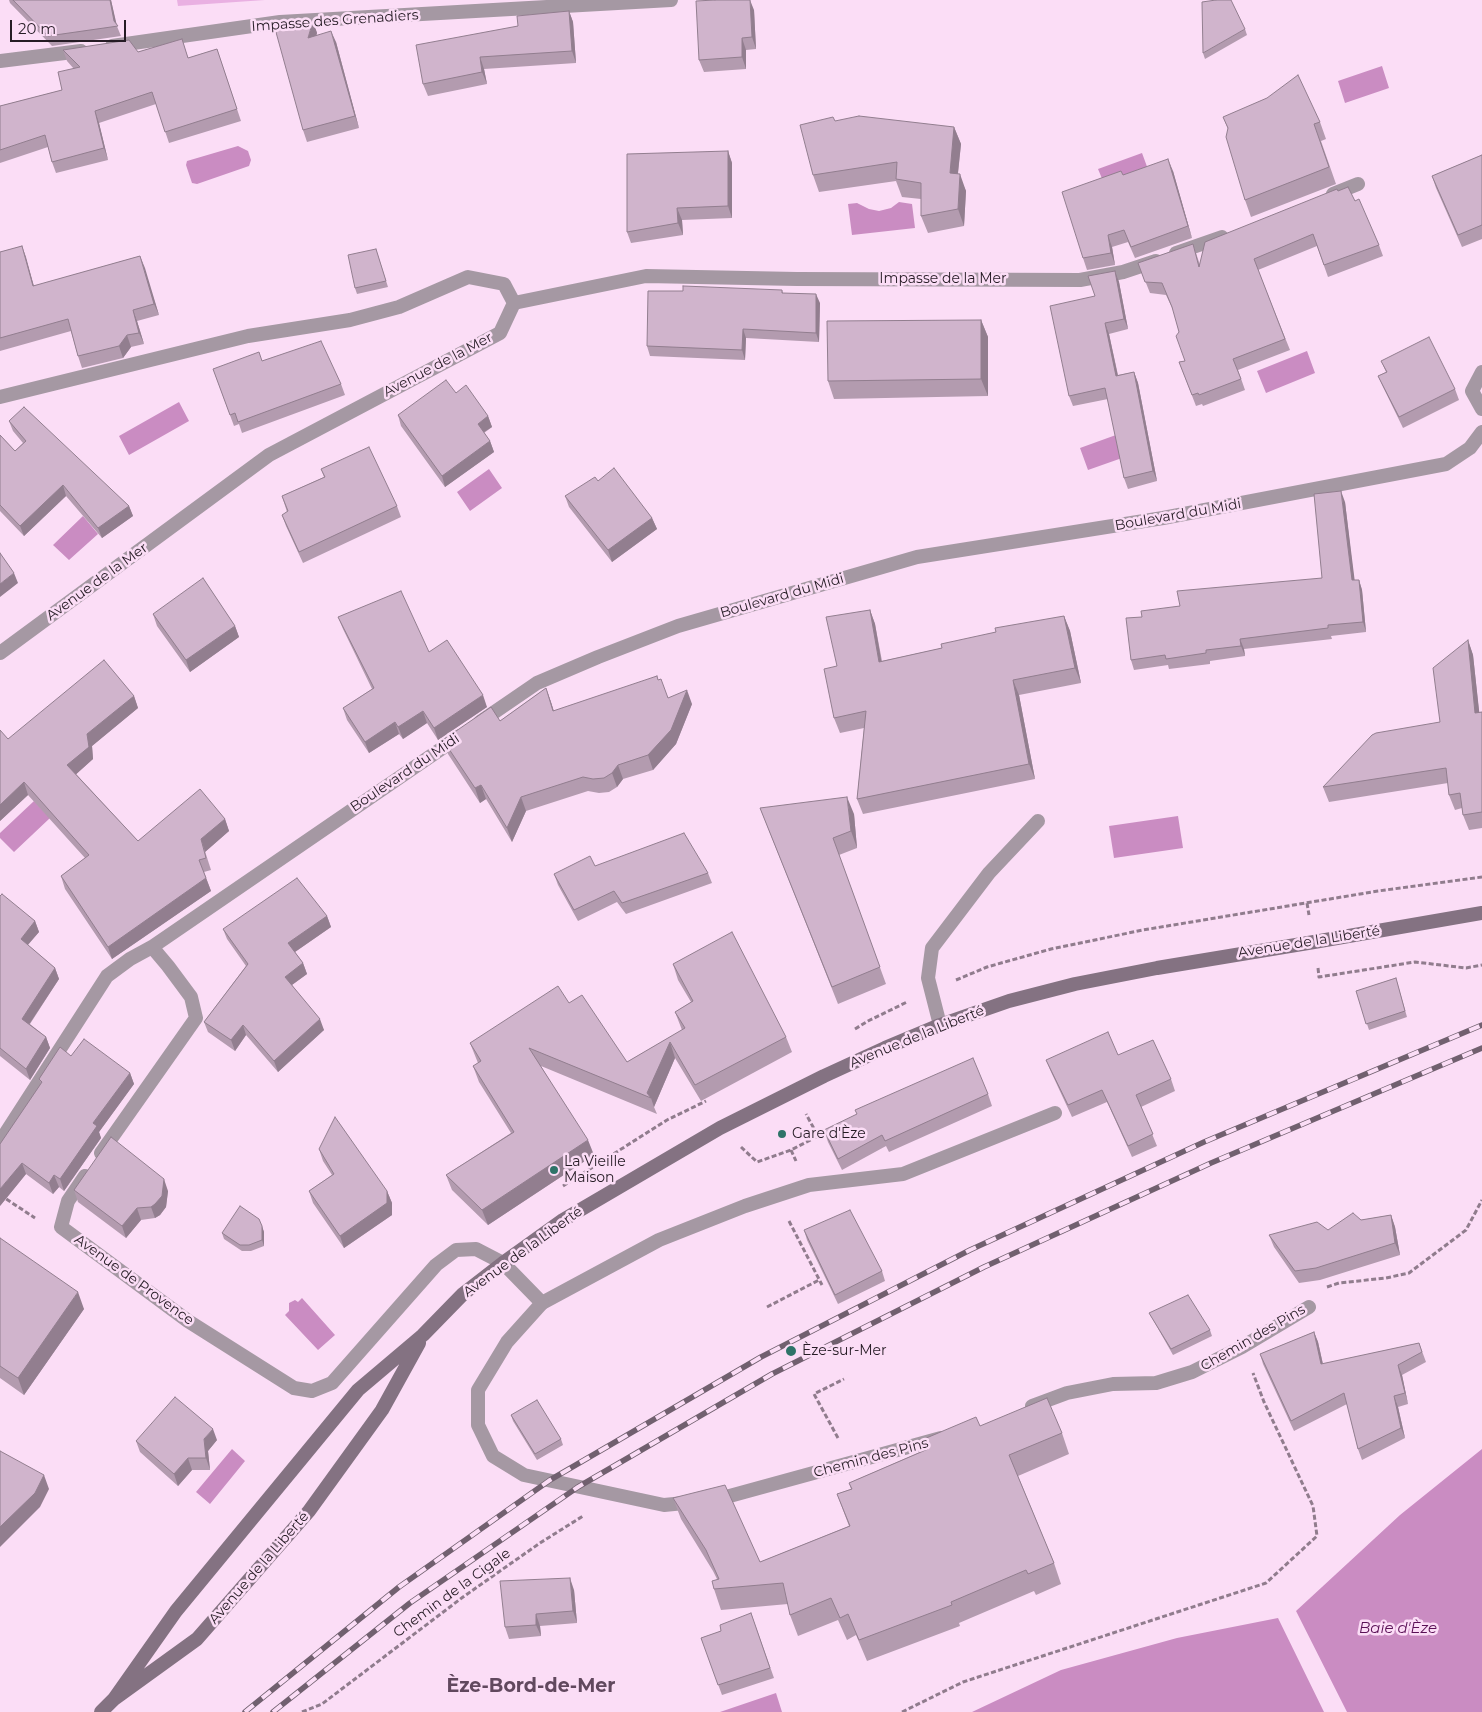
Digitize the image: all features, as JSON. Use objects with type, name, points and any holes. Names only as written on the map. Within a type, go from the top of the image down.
[{"type":"main road","name":"Avenue de la Liberté","points":[[114,1699],[176,1611],[358,1390],[423,1335],[463,1294],[563,1220],[720,1128],[824,1076],[940,1025],[1009,1001],[1075,984],[1166,966],[1482,913]]},
{"type":"main road","name":"Avenue de la Liberté","points":[[101,1712],[114,1699],[197,1639],[309,1511],[382,1410],[423,1335]]},
{"type":"street","name":"Impasse des Grenadiers","points":[[0,61],[280,22],[671,0]]},
{"type":"street","points":[[1321,199],[1358,184]]},
{"type":"street","name":"Impasse de la Mer","points":[[514,303],[646,276],[1080,280],[1123,272],[1230,234]]},
{"type":"street","points":[[0,397],[248,336],[350,320],[398,307],[468,277],[504,284],[514,303]]},
{"type":"street","name":"Avenue de la Mer","points":[[0,653],[269,455],[500,332],[514,303]]},
{"type":"street","points":[[1482,372],[1472,391],[1482,409]]},
{"type":"street","name":"Boulevard du Midi","points":[[152,947],[538,683],[678,626],[917,557],[1163,518],[1446,464],[1470,448],[1482,432]]},
{"type":"street","points":[[940,1025],[928,978],[932,948],[989,873],[1038,821]]},
{"type":"street","points":[[0,1142],[107,976],[130,958],[152,947]]},
{"type":"street","name":"Avenue de Provence","points":[[152,947],[191,997],[196,1018],[68,1201],[61,1227],[188,1321],[294,1388],[312,1391],[332,1383],[436,1265],[456,1250],[476,1249],[503,1264],[542,1303]]},
{"type":"street","name":"Chemin des Pins","points":[[956,1434],[715,1500],[664,1505],[524,1475],[493,1456],[478,1425],[478,1390],[506,1342],[542,1303],[659,1240],[744,1206],[809,1185],[903,1174],[1055,1113]]},
{"type":"street","name":"Chemin des Pins","points":[[1021,1411],[1067,1393],[1113,1384],[1156,1383],[1192,1372],[1242,1347],[1309,1307]]},
{"type":"path","points":[[757,1162],[790,1150],[818,1136]]},
{"type":"path","points":[[0,1195],[36,1220],[61,1227]]},
{"type":"path","points":[[776,1196],[822,1285]]},
{"type":"path","name":"Chemin des Pins","points":[[1309,1307],[1311,1292],[1339,1283],[1386,1278],[1409,1273],[1466,1230],[1482,1200]]},
{"type":"path","points":[[767,1308],[819,1280]]},
{"type":"path","points":[[902,1712],[963,1682],[1266,1583],[1317,1536],[1313,1506],[1264,1402],[1242,1347]]},
{"type":"path","points":[[838,1440],[814,1394],[844,1379]]},
{"type":"path","name":"Chemin de la Cigale","points":[[302,1712],[322,1704],[463,1597],[540,1543],[618,1495]]},
{"type":"shaded area","points":[[177,0],[265,0],[178,6]]},
{"type":"water","points":[[1382,66],[1389,88],[1345,103],[1338,81]]},
{"type":"water","points":[[238,146],[248,151],[251,160],[249,166],[197,184],[192,183],[186,165],[187,161]]},
{"type":"water","points":[[1142,153],[1149,172],[1106,188],[1098,169]]},
{"type":"water","points":[[899,202],[912,204],[915,228],[852,235],[848,204],[857,203],[869,209],[879,211],[891,208]]},
{"type":"water","points":[[1307,351],[1315,373],[1266,393],[1257,371]]},
{"type":"water","points":[[179,402],[189,421],[129,455],[119,436]]},
{"type":"water","points":[[1138,427],[1122,458],[1088,470],[1080,448]]},
{"type":"water","points":[[489,469],[502,488],[470,511],[457,492]]},
{"type":"water","points":[[83,516],[98,534],[69,560],[53,545]]},
{"type":"water","points":[[34,801],[50,818],[14,852],[0,838],[0,833]]},
{"type":"water","points":[[1178,816],[1183,848],[1114,858],[1109,826]]},
{"type":"water","points":[[302,1298],[335,1335],[318,1350],[285,1315],[289,1311],[289,1303],[295,1300],[298,1302]]},
{"type":"water","points":[[232,1449],[245,1461],[210,1504],[196,1492]]},
{"type":"water","name":"Baie d'Èze","points":[[1482,1449],[1482,1712],[1347,1712],[1296,1611],[1400,1515]]},
{"type":"water","points":[[1278,1618],[1324,1712],[972,1712],[1061,1670],[1177,1638]]},
{"type":"water","points":[[776,1693],[782,1712],[720,1712]]},
{"type":"building","points":[[13,0],[110,0],[114,21],[118,26],[48,36]]},
{"type":"building","points":[[750,0],[752,37],[742,38],[742,57],[699,60],[696,1]]},
{"type":"building","points":[[1231,0],[1245,29],[1203,53],[1202,2]]},
{"type":"building","points":[[569,11],[572,51],[480,57],[482,72],[423,84],[416,45],[518,26],[517,16]]},
{"type":"building","points":[[313,21],[308,38],[331,31],[355,116],[303,130],[274,25]]},
{"type":"building","points":[[182,39],[188,58],[217,49],[237,109],[165,132],[152,92],[95,111],[104,148],[52,162],[45,135],[0,150],[0,106],[62,90],[58,72],[80,67],[63,50],[129,40],[138,52]]},
{"type":"building","points":[[1298,75],[1320,122],[1314,124],[1329,167],[1245,200],[1226,137],[1228,128],[1223,117],[1267,98]]},
{"type":"building","points":[[859,116],[954,127],[950,173],[960,174],[958,209],[921,216],[921,183],[896,179],[897,162],[813,175],[800,125],[833,117],[835,121]]},
{"type":"building","points":[[728,151],[728,206],[677,208],[678,223],[627,232],[627,154]]},
{"type":"building","points":[[1482,155],[1482,225],[1458,235],[1432,176]]},
{"type":"building","points":[[1168,159],[1188,226],[1131,247],[1124,230],[1108,235],[1111,253],[1083,258],[1062,192],[1121,171],[1123,175]]},
{"type":"building","points":[[1348,187],[1355,201],[1359,199],[1379,245],[1324,265],[1313,234],[1254,259],[1285,339],[1233,359],[1241,379],[1199,395],[1198,393],[1192,395],[1179,362],[1185,361],[1176,336],[1179,332],[1172,307],[1162,283],[1145,282],[1138,263],[1193,244],[1199,267],[1205,242],[1337,189],[1338,191]]},
{"type":"building","points":[[22,246],[33,286],[140,256],[154,304],[133,310],[139,333],[127,335],[119,346],[78,356],[68,319],[0,338],[0,252]]},
{"type":"building","points":[[376,249],[386,281],[355,288],[348,255]]},
{"type":"building","points":[[1115,271],[1124,319],[1105,323],[1116,376],[1134,372],[1153,471],[1124,478],[1105,388],[1069,396],[1050,306],[1095,296],[1088,276]]},
{"type":"building","points":[[683,286],[782,290],[782,293],[816,294],[816,333],[743,329],[742,350],[647,346],[648,291],[683,291]]},
{"type":"building","points":[[981,320],[981,379],[828,381],[827,321]]},
{"type":"building","points":[[1429,337],[1455,389],[1399,417],[1378,376],[1387,372],[1381,361]]},
{"type":"building","points":[[321,341],[341,384],[238,422],[235,413],[230,415],[213,369],[259,352],[262,361]]},
{"type":"building","points":[[446,380],[456,393],[466,385],[488,416],[478,424],[490,441],[442,476],[398,415]]},
{"type":"building","points":[[24,407],[129,506],[98,528],[63,485],[20,526],[0,505],[0,435],[15,451],[26,441],[9,421]]},
{"type":"building","points":[[369,447],[397,506],[299,552],[282,515],[288,511],[282,496],[325,477],[321,469]]},
{"type":"building","points":[[614,468],[652,518],[608,550],[565,496],[595,477],[598,481]]},
{"type":"building","points":[[1341,491],[1352,580],[1359,580],[1363,622],[1328,625],[1328,628],[1240,639],[1241,646],[1206,650],[1206,653],[1166,659],[1165,655],[1131,660],[1126,618],[1142,617],[1141,611],[1180,606],[1177,591],[1322,578],[1314,494]]},
{"type":"building","points":[[0,553],[14,573],[0,584]]},
{"type":"building","points":[[203,578],[235,626],[186,660],[153,614]]},
{"type":"building","points":[[401,591],[429,652],[447,640],[483,695],[434,728],[423,711],[398,727],[395,722],[365,742],[343,708],[374,688],[338,617]]},
{"type":"building","points":[[870,610],[879,662],[942,648],[941,644],[996,632],[995,628],[1064,616],[1075,668],[1013,680],[1029,764],[857,799],[866,711],[834,718],[824,669],[837,666],[826,617]]},
{"type":"building","points":[[1468,640],[1475,713],[1482,712],[1482,812],[1463,815],[1460,793],[1449,795],[1446,768],[1323,787],[1372,735],[1440,722],[1433,668]]},
{"type":"building","points":[[104,660],[134,696],[87,734],[89,747],[67,765],[138,841],[200,789],[225,819],[201,839],[206,858],[199,860],[206,878],[108,947],[61,876],[89,855],[24,782],[0,805],[0,730],[8,739]]},
{"type":"building","points":[[657,676],[658,680],[661,679],[668,698],[687,690],[671,730],[648,755],[618,765],[612,773],[604,778],[593,779],[583,777],[521,797],[507,828],[481,785],[475,788],[443,740],[491,707],[500,721],[546,688],[553,711]]},
{"type":"building","points":[[847,797],[851,831],[833,838],[880,967],[832,987],[760,808]]},
{"type":"building","points":[[684,833],[708,873],[622,903],[614,891],[574,910],[554,874],[590,856],[595,866]]},
{"type":"building","points":[[297,878],[327,916],[288,943],[303,963],[285,977],[320,1019],[274,1061],[243,1025],[231,1040],[204,1022],[248,964],[223,929]]},
{"type":"building","points":[[2,894],[35,921],[21,939],[55,968],[22,1019],[46,1037],[26,1069],[0,1048],[0,896]]},
{"type":"building","points":[[732,932],[786,1037],[695,1085],[670,1042],[647,1093],[651,1098],[529,1048],[588,1140],[482,1210],[446,1175],[514,1132],[473,1066],[481,1061],[470,1043],[558,986],[569,1003],[582,995],[627,1062],[685,1028],[675,1012],[693,1001],[673,964]]},
{"type":"building","points":[[1396,978],[1405,1011],[1366,1024],[1356,991]]},
{"type":"building","points":[[1108,1032],[1118,1055],[1153,1040],[1171,1079],[1136,1095],[1153,1134],[1128,1146],[1102,1090],[1068,1105],[1046,1060]]},
{"type":"building","points":[[84,1039],[130,1073],[93,1123],[97,1126],[60,1179],[54,1175],[49,1183],[22,1163],[0,1189],[0,1144],[42,1082],[39,1079],[60,1047],[71,1056]]},
{"type":"building","points":[[973,1058],[988,1094],[885,1141],[882,1135],[838,1159],[824,1130],[857,1114],[855,1110]]},
{"type":"building","points":[[335,1117],[387,1191],[387,1203],[340,1236],[309,1191],[334,1174],[319,1149]]},
{"type":"building","points":[[111,1137],[164,1179],[162,1196],[155,1204],[151,1207],[137,1208],[122,1226],[74,1190]]},
{"type":"building","points":[[240,1206],[259,1219],[262,1226],[262,1240],[249,1245],[240,1245],[222,1233]]},
{"type":"building","points":[[850,1210],[882,1271],[835,1295],[804,1230]]},
{"type":"building","points":[[1353,1213],[1361,1220],[1391,1215],[1395,1243],[1316,1268],[1295,1271],[1269,1235],[1317,1222],[1328,1230]]},
{"type":"building","points":[[0,1238],[78,1292],[18,1378],[0,1366]]},
{"type":"building","points":[[1188,1295],[1210,1330],[1171,1349],[1149,1313]]},
{"type":"building","points":[[1314,1332],[1321,1364],[1419,1343],[1422,1352],[1398,1365],[1405,1393],[1394,1396],[1401,1428],[1358,1449],[1344,1393],[1291,1421],[1260,1354]]},
{"type":"building","points":[[175,1397],[213,1429],[204,1439],[206,1458],[188,1458],[174,1474],[136,1441]]},
{"type":"building","points":[[1047,1398],[1062,1433],[1009,1455],[1054,1563],[1028,1574],[1026,1570],[951,1602],[952,1605],[859,1640],[848,1614],[840,1618],[831,1598],[790,1615],[783,1583],[714,1589],[712,1581],[719,1579],[706,1550],[673,1498],[725,1485],[760,1562],[850,1526],[837,1494],[852,1489],[849,1483],[928,1449],[924,1439],[976,1417],[980,1426]]},
{"type":"building","points":[[537,1400],[561,1439],[535,1454],[511,1415]]},
{"type":"building","points":[[0,1451],[44,1475],[35,1493],[0,1527]]},
{"type":"building","points":[[570,1578],[573,1611],[536,1614],[536,1625],[505,1627],[500,1581]]},
{"type":"building","points":[[751,1613],[770,1668],[718,1685],[701,1638],[721,1631],[720,1625]]},
{"type":"railway","points":[[245,1712],[399,1587],[550,1480],[761,1357],[970,1250],[1204,1142],[1482,1025]]},
{"type":"railway","points":[[273,1712],[410,1603],[578,1487],[772,1374],[984,1267],[1211,1163],[1482,1048]]},
{"type":"place","name":"Gare d'Èze","points":[[782,1134]]},
{"type":"place","name":"La Vieille Maison","points":[[554,1170]]},
{"type":"place","name":"Èze-sur-Mer","points":[[791,1351]]},
{"type":"district","name":"Èze-Bord-de-Mer","points":[[531,1686]]}]
